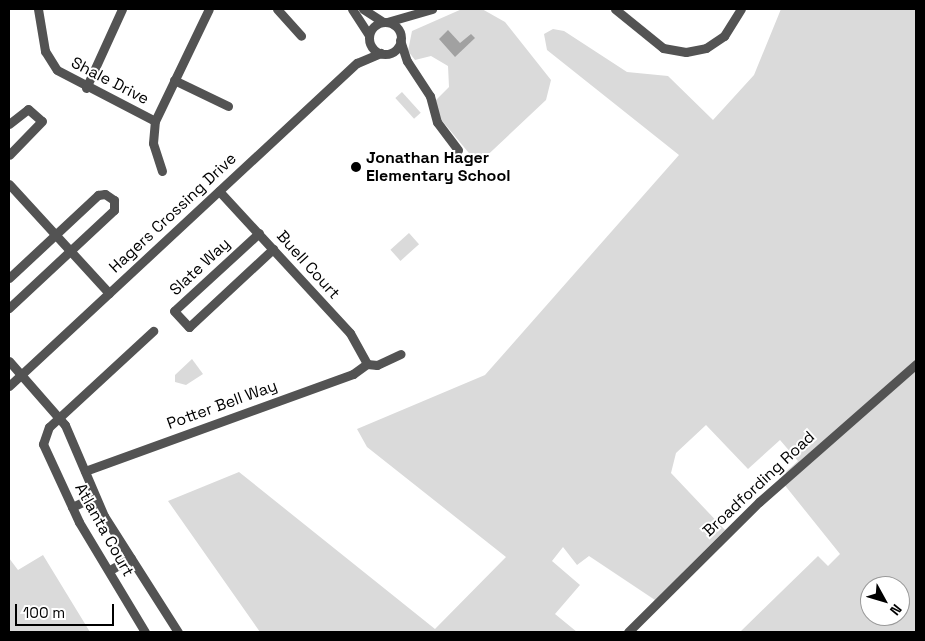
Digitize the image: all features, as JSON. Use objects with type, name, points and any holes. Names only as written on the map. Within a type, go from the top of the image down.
[{"type":"street","name":"Shale Drive","points":[[38,9],[51,61],[66,77],[155,120]]},
{"type":"street","points":[[86,88],[122,9]]},
{"type":"street","points":[[162,171],[153,143],[155,120],[209,9]]},
{"type":"street","points":[[277,9],[301,36]]},
{"type":"street","points":[[352,9],[369,36],[383,53],[407,61]]},
{"type":"street","points":[[363,9],[385,22],[400,38],[407,61],[430,96],[437,122],[458,150]]},
{"type":"street","points":[[369,36],[385,22],[417,15],[432,9]]},
{"type":"street","points":[[614,9],[663,48],[686,52],[706,48],[724,36],[741,9]]},
{"type":"street","points":[[383,53],[400,38],[417,15]]},
{"type":"street","name":"Hagers Crossing Drive","points":[[357,63],[369,36]]},
{"type":"street","name":"Hagers Crossing Drive","points":[[9,386],[357,63],[383,53]]},
{"type":"street","points":[[174,80],[228,106]]},
{"type":"street","points":[[9,124],[28,109],[42,121],[9,155]]},
{"type":"street","points":[[9,184],[109,293]]},
{"type":"street","name":"Buell Court","points":[[219,191],[350,333],[367,364]]},
{"type":"street","points":[[9,278],[98,195],[105,194],[114,200],[114,210],[9,308]]},
{"type":"street","name":"Slate Way","points":[[259,233],[174,311],[189,327],[273,249]]},
{"type":"street","points":[[60,417],[153,331]]},
{"type":"street","name":"Potter Bell Way","points":[[85,471],[353,374],[367,364],[401,354]]},
{"type":"street","name":"Atlanta Court","points":[[9,361],[60,417],[85,471],[93,497],[178,632]]},
{"type":"street","name":"Broadfording Road","points":[[628,632],[765,496],[916,364]]},
{"type":"street","name":"Atlanta Court","points":[[60,417],[45,432],[43,444],[72,507],[145,632]]},
{"type":"street","points":[[72,507],[93,497]]},
{"type":"street","points":[[110,570],[131,558]]},
{"type":"shaded area","points":[[462,9],[482,9],[505,22],[551,80],[546,100],[478,164],[439,117],[435,101],[449,87],[448,66],[431,56],[415,60],[408,51],[412,31]]},
{"type":"shaded area","points":[[781,9],[916,9],[916,632],[740,632],[818,556],[828,566],[840,554],[779,478],[798,461],[780,440],[748,469],[706,425],[676,453],[671,473],[725,530],[655,600],[589,556],[577,565],[563,547],[552,561],[580,585],[555,614],[577,632],[260,632],[168,501],[239,472],[435,629],[506,557],[367,447],[357,429],[485,375],[679,155],[547,50],[544,34],[553,29],[564,31],[627,72],[668,76],[713,120],[754,75]]},
{"type":"shaded area","points":[[448,30],[460,43],[471,34],[475,38],[455,57],[439,39]]},
{"type":"shaded area","points":[[402,92],[421,113],[414,119],[395,98]]},
{"type":"shaded area","points":[[409,233],[419,244],[400,261],[390,250]]},
{"type":"shaded area","points":[[192,359],[203,374],[186,385],[175,382],[175,375]]},
{"type":"shaded area","points":[[43,555],[90,632],[9,632],[9,558],[18,570]]},
{"type":"place","name":"Jonathan Hager Elementary School","points":[[356,167]]}]
